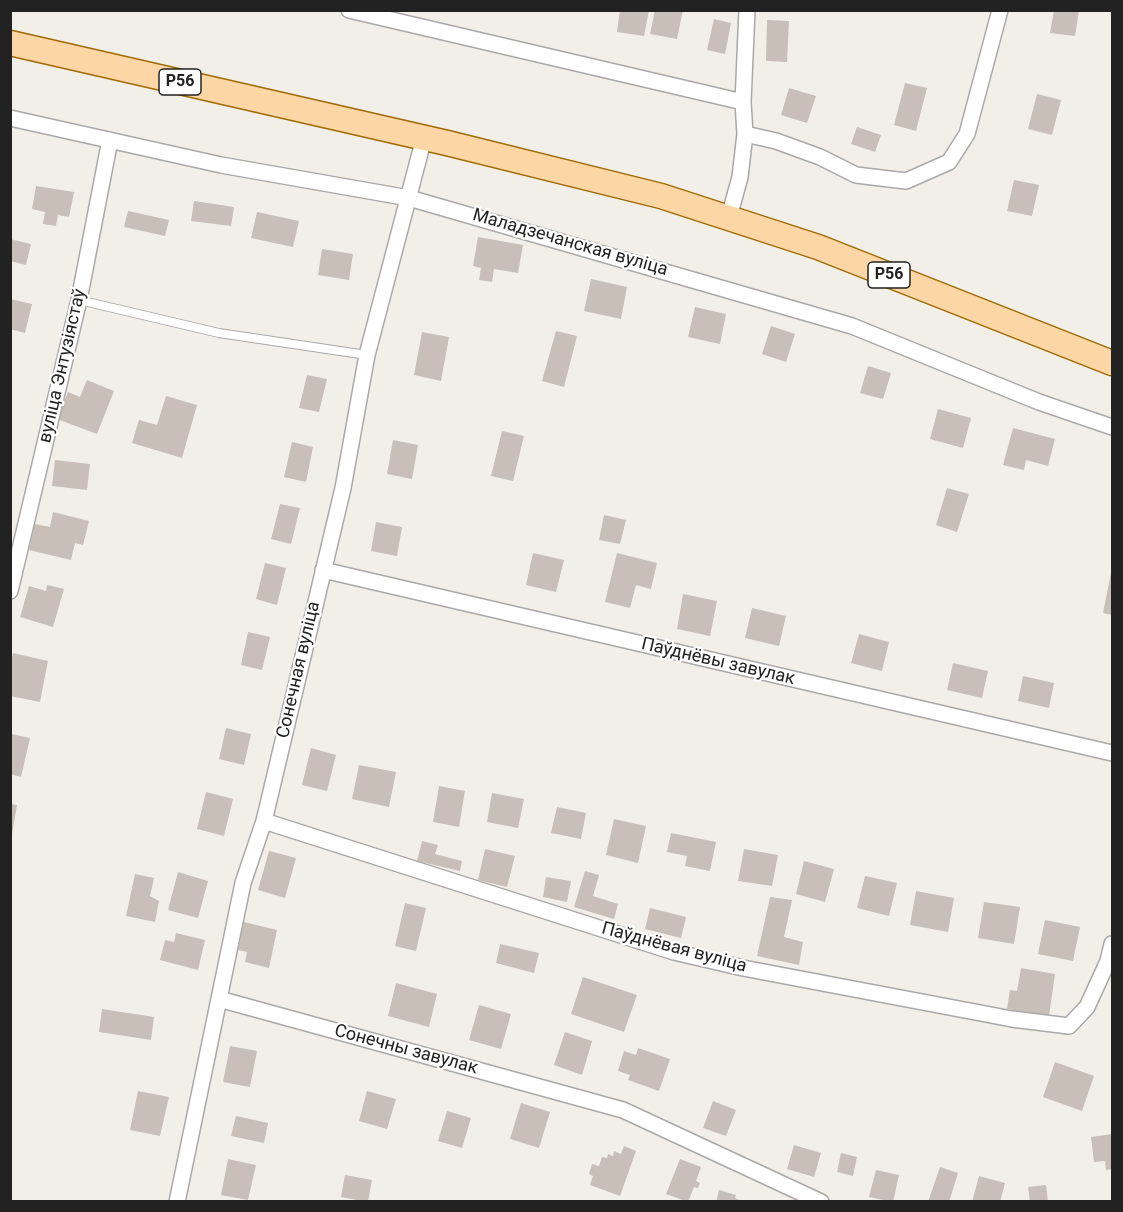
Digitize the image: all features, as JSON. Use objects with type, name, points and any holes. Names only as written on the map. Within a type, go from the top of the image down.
[{"type":"main road","name":"Р56","points":[[10,43],[424,138],[661,196],[818,247],[1113,363]]},
{"type":"street","points":[[349,10],[743,102]]},
{"type":"street","points":[[729,217],[740,177],[745,134],[743,102],[747,10]]},
{"type":"street","points":[[745,134],[776,141],[820,157],[856,175],[906,181],[949,162],[967,134],[1000,10]]},
{"type":"street","name":"Маладзечанская вуліца","points":[[10,118],[221,165],[409,198],[852,326],[1039,402],[1113,427]]},
{"type":"street","name":"Сонечная вуліца","points":[[177,1202],[243,883],[264,821],[343,488],[367,356],[424,138]]},
{"type":"street","name":"вуліца Энтузіястаў","points":[[10,591],[79,300],[110,140]]},
{"type":"street","name":"Паўднёвы завулак","points":[[322,570],[1113,753]]},
{"type":"street","name":"Паўднёвая вуліца","points":[[264,821],[674,952],[1012,1019],[1069,1026],[1087,1007],[1108,961],[1113,944]]},
{"type":"street","name":"Сонечны завулак","points":[[219,999],[623,1110],[821,1202]]},
{"type":"lane","points":[[79,300],[219,333],[367,356]]},
{"type":"building","points":[[620,10],[649,10],[644,36],[617,32]]},
{"type":"building","points":[[655,10],[683,10],[677,39],[650,34]]},
{"type":"building","points":[[1054,10],[1079,10],[1075,36],[1050,33]]},
{"type":"building","points":[[714,19],[731,23],[725,54],[707,50]]},
{"type":"building","points":[[767,20],[789,21],[787,62],[766,61]]},
{"type":"building","points":[[905,83],[927,88],[916,131],[894,125]]},
{"type":"building","points":[[789,88],[816,96],[807,123],[781,115]]},
{"type":"building","points":[[1037,94],[1061,100],[1052,135],[1028,129]]},
{"type":"building","points":[[857,127],[881,135],[875,152],[851,144]]},
{"type":"building","points":[[1014,180],[1039,185],[1032,216],[1007,211]]},
{"type":"building","points":[[36,186],[74,192],[69,217],[58,215],[56,226],[43,224],[45,212],[32,209]]},
{"type":"building","points":[[194,201],[234,207],[231,226],[191,221]]},
{"type":"building","points":[[128,211],[169,220],[165,236],[124,227]]},
{"type":"building","points":[[257,212],[299,221],[293,247],[251,238]]},
{"type":"building","points":[[478,237],[523,245],[518,273],[494,269],[492,282],[479,280],[481,268],[473,266]]},
{"type":"building","points":[[10,239],[31,244],[26,265],[10,261]]},
{"type":"building","points":[[322,249],[353,254],[349,280],[318,275]]},
{"type":"building","points":[[591,279],[627,287],[621,319],[584,311]]},
{"type":"building","points":[[10,299],[32,304],[25,333],[10,329]]},
{"type":"building","points":[[695,307],[726,314],[720,344],[688,337]]},
{"type":"building","points":[[771,326],[795,334],[786,362],[762,354]]},
{"type":"building","points":[[556,331],[577,336],[564,387],[542,381]]},
{"type":"building","points":[[422,332],[449,337],[441,381],[414,375]]},
{"type":"building","points":[[868,366],[891,373],[883,399],[860,393]]},
{"type":"building","points":[[307,375],[327,379],[319,412],[299,408]]},
{"type":"building","points":[[87,380],[114,391],[97,434],[57,419],[68,392],[80,397]]},
{"type":"building","points":[[166,396],[197,405],[182,458],[132,443],[139,420],[157,425]]},
{"type":"building","points":[[938,409],[971,418],[963,448],[930,439]]},
{"type":"building","points":[[1013,428],[1055,439],[1048,466],[1026,460],[1024,470],[1003,465]]},
{"type":"building","points":[[502,431],[524,436],[513,481],[491,476]]},
{"type":"building","points":[[393,440],[418,445],[412,479],[387,474]]},
{"type":"building","points":[[292,442],[313,447],[306,482],[284,477]]},
{"type":"building","points":[[55,460],[90,464],[87,490],[52,486]]},
{"type":"building","points":[[947,488],[969,494],[957,532],[936,525]]},
{"type":"building","points":[[280,504],[300,508],[291,544],[271,539]]},
{"type":"building","points":[[53,512],[89,521],[83,545],[75,543],[71,560],[29,550],[35,524],[50,527]]},
{"type":"building","points":[[604,515],[626,520],[620,544],[599,540]]},
{"type":"building","points":[[376,522],[402,527],[397,556],[371,551]]},
{"type":"building","points":[[533,553],[564,560],[556,592],[526,585]]},
{"type":"building","points":[[617,553],[657,563],[651,589],[636,585],[630,608],[605,602]]},
{"type":"building","points":[[265,563],[286,568],[277,605],[256,599]]},
{"type":"building","points":[[1112,573],[1112,615],[1103,613]]},
{"type":"building","points":[[47,585],[64,589],[53,627],[20,617],[29,586],[46,591]]},
{"type":"building","points":[[683,594],[717,601],[710,636],[677,629]]},
{"type":"building","points":[[752,608],[786,616],[779,646],[745,638]]},
{"type":"building","points":[[248,632],[270,637],[262,670],[241,665]]},
{"type":"building","points":[[859,634],[889,642],[882,671],[851,663]]},
{"type":"building","points":[[13,653],[48,661],[40,702],[10,696],[10,666]]},
{"type":"building","points":[[953,663],[988,671],[982,698],[947,690]]},
{"type":"building","points":[[1023,676],[1054,683],[1049,708],[1018,701]]},
{"type":"building","points":[[226,728],[251,734],[244,765],[219,759]]},
{"type":"building","points":[[12,734],[30,738],[21,777],[10,774]]},
{"type":"building","points":[[311,748],[336,755],[327,791],[302,785]]},
{"type":"building","points":[[359,765],[396,772],[389,807],[352,799]]},
{"type":"building","points":[[439,786],[465,791],[459,827],[433,822]]},
{"type":"building","points":[[206,792],[233,799],[224,836],[197,829]]},
{"type":"building","points":[[492,793],[524,799],[518,828],[487,822]]},
{"type":"building","points":[[10,804],[17,805],[12,834],[10,834]]},
{"type":"building","points":[[557,807],[586,813],[581,839],[551,833]]},
{"type":"building","points":[[614,819],[646,826],[638,863],[606,855]]},
{"type":"building","points":[[671,833],[716,842],[710,871],[685,866],[687,856],[667,852]]},
{"type":"building","points":[[422,841],[438,845],[435,854],[462,861],[460,871],[417,861]]},
{"type":"building","points":[[485,849],[515,856],[507,887],[478,880]]},
{"type":"building","points":[[744,849],[778,855],[772,886],[738,881]]},
{"type":"building","points":[[269,851],[296,858],[285,898],[258,890]]},
{"type":"building","points":[[804,861],[834,869],[825,902],[796,894]]},
{"type":"building","points":[[585,871],[599,875],[593,896],[618,904],[614,919],[574,907]]},
{"type":"building","points":[[178,872],[208,881],[198,918],[168,910]]},
{"type":"building","points":[[135,874],[154,878],[150,896],[159,901],[155,922],[126,916]]},
{"type":"building","points":[[865,876],[897,883],[889,916],[857,908]]},
{"type":"building","points":[[546,877],[571,881],[567,902],[543,897]]},
{"type":"building","points":[[916,891],[954,898],[948,932],[910,925]]},
{"type":"building","points":[[770,897],[792,900],[784,937],[803,942],[799,965],[757,956]]},
{"type":"building","points":[[984,902],[1020,907],[1014,944],[978,938]]},
{"type":"building","points":[[405,903],[426,908],[416,951],[395,946]]},
{"type":"building","points":[[650,908],[686,917],[681,938],[645,929]]},
{"type":"building","points":[[1045,920],[1080,927],[1073,961],[1038,954]]},
{"type":"building","points":[[244,922],[277,930],[269,968],[245,962],[247,952],[238,950]]},
{"type":"building","points":[[176,933],[205,940],[198,970],[160,960],[165,940],[174,942]]},
{"type":"building","points":[[500,944],[539,953],[534,973],[496,963]]},
{"type":"building","points":[[1021,968],[1055,974],[1049,1016],[1007,1009],[1010,990],[1017,991]]},
{"type":"building","points":[[583,977],[637,995],[624,1032],[571,1014]]},
{"type":"building","points":[[396,983],[437,994],[429,1027],[388,1016]]},
{"type":"building","points":[[479,1005],[511,1014],[501,1049],[469,1040]]},
{"type":"building","points":[[102,1009],[154,1017],[151,1040],[99,1032]]},
{"type":"building","points":[[565,1032],[592,1041],[582,1075],[554,1065]]},
{"type":"building","points":[[230,1046],[257,1051],[250,1087],[223,1082]]},
{"type":"building","points":[[638,1048],[670,1059],[659,1091],[628,1080],[630,1075],[618,1071],[624,1051],[636,1055]]},
{"type":"building","points":[[1055,1062],[1094,1076],[1082,1111],[1043,1097]]},
{"type":"building","points":[[138,1091],[169,1097],[160,1136],[130,1130]]},
{"type":"building","points":[[367,1091],[396,1099],[387,1129],[359,1121]]},
{"type":"building","points":[[713,1101],[736,1110],[726,1136],[703,1128]]},
{"type":"building","points":[[521,1103],[550,1112],[539,1148],[510,1139]]},
{"type":"building","points":[[447,1111],[471,1118],[462,1148],[438,1141]]},
{"type":"building","points":[[236,1116],[268,1123],[264,1143],[231,1136]]},
{"type":"building","points":[[1112,1134],[1112,1169],[1106,1170],[1105,1161],[1094,1162],[1091,1137]]},
{"type":"building","points":[[794,1145],[821,1153],[814,1177],[787,1169]]},
{"type":"building","points":[[624,1146],[636,1151],[620,1196],[590,1185],[593,1176],[589,1174],[592,1164],[599,1166],[602,1157],[607,1158],[608,1154],[613,1156],[614,1151],[621,1154]]},
{"type":"building","points":[[841,1153],[857,1157],[853,1176],[837,1172]]},
{"type":"building","points":[[228,1159],[256,1165],[248,1200],[221,1195]]},
{"type":"building","points":[[680,1159],[701,1167],[696,1181],[700,1183],[698,1188],[694,1187],[688,1202],[666,1194]]},
{"type":"building","points":[[940,1167],[958,1173],[949,1202],[928,1202]]},
{"type":"building","points":[[876,1170],[899,1175],[893,1202],[869,1197]]},
{"type":"building","points":[[345,1175],[372,1180],[368,1202],[341,1197]]},
{"type":"building","points":[[979,1176],[1005,1183],[1000,1202],[972,1202]]},
{"type":"building","points":[[1046,1185],[1048,1202],[1030,1202],[1028,1187]]},
{"type":"building","points":[[719,1190],[736,1195],[735,1198],[744,1202],[716,1202]]}]
